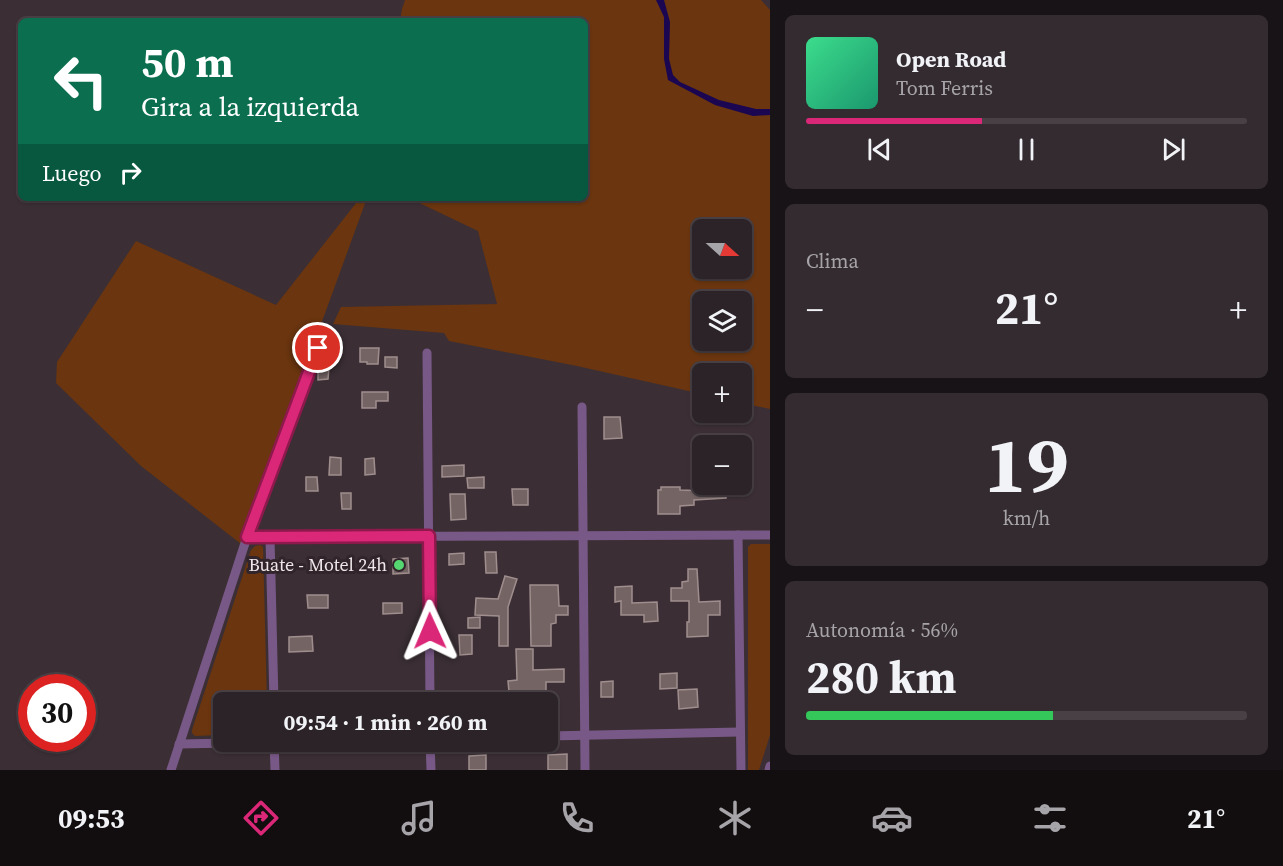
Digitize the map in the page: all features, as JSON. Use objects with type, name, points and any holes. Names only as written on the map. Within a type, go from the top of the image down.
[{"type":"street","points":[[171,770],[247,537],[318,348]]},
{"type":"street","points":[[427,353],[430,692]]},
{"type":"street","points":[[582,407],[585,770]]},
{"type":"street","points":[[738,535],[741,770]]},
{"type":"street","points":[[247,537],[770,535]]},
{"type":"street","points":[[270,537],[274,692]]},
{"type":"street","points":[[558,736],[740,732]]},
{"type":"street","points":[[179,744],[213,743]]},
{"type":"street","points":[[274,752],[275,770]]},
{"type":"street","points":[[430,752],[431,770]]},
{"type":"shaded area","points":[[405,0],[761,0],[770,10],[770,409],[752,405],[752,363],[692,363],[692,392],[449,341],[444,333],[333,324],[341,307],[497,304],[478,231],[415,201],[588,201],[588,18],[400,18]]},
{"type":"shaded area","points":[[656,0],[664,0],[670,22],[669,59],[673,75],[680,82],[719,100],[756,109],[770,109],[770,115],[753,116],[715,105],[668,80],[664,59],[664,17]]},
{"type":"shaded area","points":[[358,201],[366,201],[241,544],[141,466],[56,383],[57,362],[136,241],[276,305]]},
{"type":"shaded area","points":[[751,544],[770,544],[770,735],[759,770],[748,770],[748,547]]},
{"type":"shaded area","points":[[255,546],[263,547],[267,692],[213,692],[213,735],[195,736],[192,730],[251,550]]},
{"type":"building","points":[[360,348],[379,348],[378,364],[360,362]]},
{"type":"building","points":[[385,357],[397,357],[397,368],[385,367]]},
{"type":"building","points":[[329,368],[328,379],[318,380],[318,369]]},
{"type":"building","points":[[362,392],[388,392],[388,401],[376,401],[376,408],[362,408]]},
{"type":"building","points":[[604,417],[620,417],[622,438],[604,439]]},
{"type":"building","points":[[330,457],[341,458],[341,475],[329,475]]},
{"type":"building","points":[[374,458],[375,474],[365,475],[365,459]]},
{"type":"building","points":[[464,465],[464,476],[442,477],[442,466]]},
{"type":"building","points":[[306,477],[317,477],[318,491],[306,491]]},
{"type":"building","points":[[484,477],[484,488],[468,488],[467,478]]},
{"type":"building","points":[[661,487],[680,487],[680,490],[692,490],[692,495],[726,495],[726,498],[694,500],[694,505],[680,506],[680,514],[658,514],[658,490],[661,490]]},
{"type":"building","points":[[512,489],[528,489],[528,505],[513,505]]},
{"type":"building","points":[[341,493],[351,493],[351,509],[342,509]]},
{"type":"building","points":[[450,494],[465,494],[466,519],[451,520]]},
{"type":"building","points":[[485,552],[496,552],[497,573],[486,573]]},
{"type":"building","points":[[464,553],[464,564],[449,565],[449,554]]},
{"type":"building","points":[[408,558],[409,573],[393,574],[393,559]]},
{"type":"building","points":[[688,569],[697,569],[699,602],[720,601],[720,615],[708,615],[708,636],[687,637],[689,601],[671,601],[671,588],[682,588],[682,582],[688,581]]},
{"type":"building","points":[[505,576],[517,579],[508,607],[508,646],[499,646],[499,616],[475,615],[476,598],[498,599]]},
{"type":"building","points":[[530,585],[558,585],[559,606],[568,606],[568,615],[556,615],[556,623],[551,624],[551,646],[531,646]]},
{"type":"building","points":[[632,586],[632,603],[657,602],[658,621],[644,622],[644,615],[621,615],[621,601],[615,602],[615,587]]},
{"type":"building","points":[[307,595],[328,595],[328,608],[308,608]]},
{"type":"building","points":[[383,603],[402,603],[402,613],[383,614]]},
{"type":"building","points":[[480,617],[480,628],[468,628],[468,618]]},
{"type":"building","points":[[459,635],[472,635],[472,654],[460,655]]},
{"type":"building","points":[[312,636],[313,651],[289,652],[289,637]]},
{"type":"building","points":[[516,649],[533,649],[533,670],[564,669],[564,682],[546,682],[546,692],[509,692],[508,681],[517,680]]},
{"type":"building","points":[[677,673],[677,688],[660,689],[660,674]]},
{"type":"building","points":[[613,681],[613,697],[601,697],[601,682]]},
{"type":"building","points":[[697,689],[698,707],[679,709],[678,690]]},
{"type":"building","points":[[567,754],[567,770],[548,770],[548,755]]},
{"type":"building","points":[[486,755],[486,770],[469,770],[469,756]]},
{"type":"place","name":"Buate - Motel 24h","points":[[399,565]]},
{"type":"route","points":[[318,348],[247,537],[429,536],[430,631]]}]
